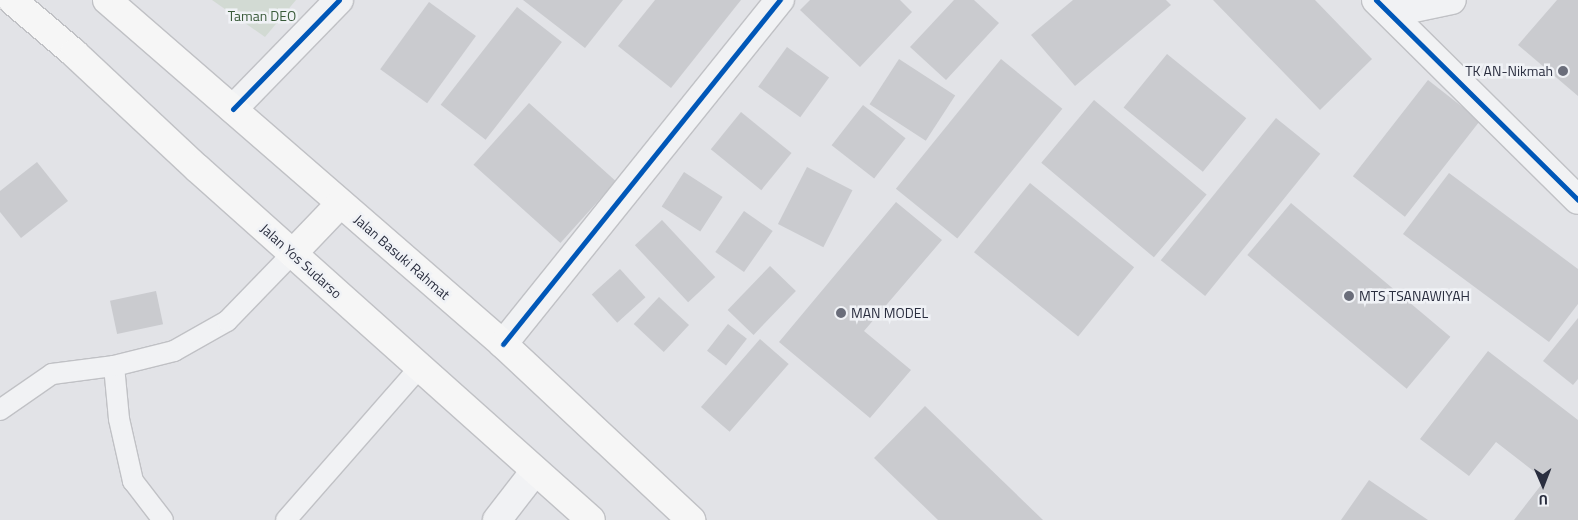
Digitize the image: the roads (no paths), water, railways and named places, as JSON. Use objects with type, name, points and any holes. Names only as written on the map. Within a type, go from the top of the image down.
[{"type":"highway","name":"Jalan Yos Sudarso","points":[[12,0],[74,53],[293,253],[591,520]]},
{"type":"highway","name":"Jalan Basuki Rahmat","points":[[107,0],[503,344],[691,520]]},
{"type":"highway","points":[[293,253],[340,204]]},
{"type":"street","points":[[233,109],[339,0]]},
{"type":"street","points":[[503,344],[780,0]]},
{"type":"street","points":[[1383,6],[1452,0]]},
{"type":"street","points":[[1383,6],[1578,200]]},
{"type":"street","points":[[497,520],[535,471]]},
{"type":"lane","points":[[0,410],[52,374],[114,366],[174,351],[227,321],[293,253]]},
{"type":"lane","points":[[114,366],[119,419],[133,481],[163,520]]},
{"type":"lane","points":[[286,520],[420,367]]},
{"type":"place","name":"TK AN-Nikmah","points":[[1563,71]]},
{"type":"place","name":"MTS TSANAWIYAH","points":[[1349,296]]},
{"type":"place","name":"MAN MODEL","points":[[841,313]]},
{"type":"park label","name":"Taman DEO","points":[[262,16]]}]
